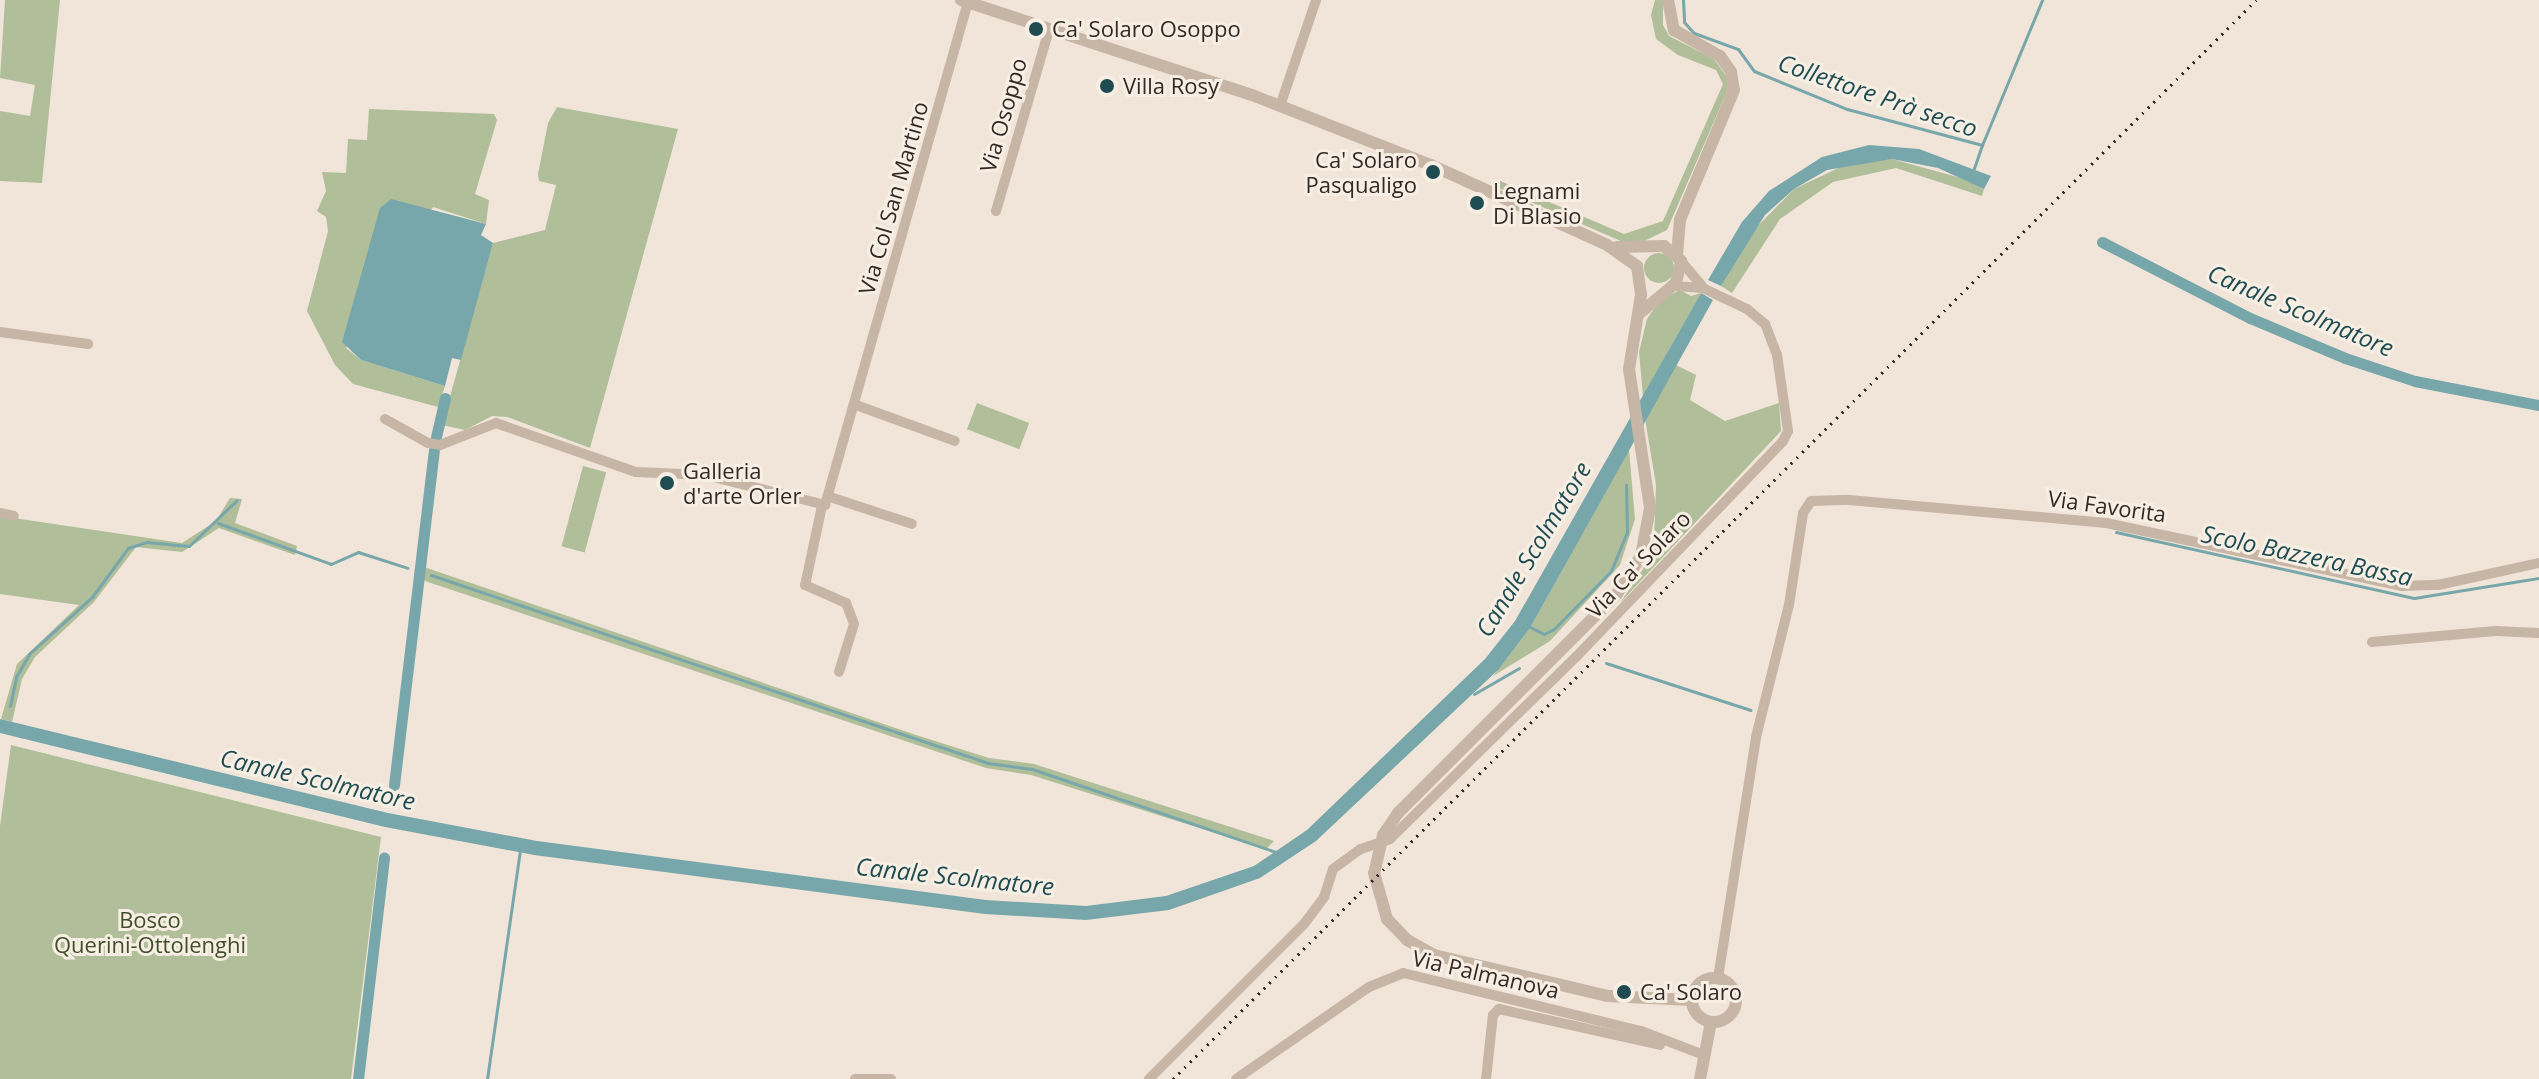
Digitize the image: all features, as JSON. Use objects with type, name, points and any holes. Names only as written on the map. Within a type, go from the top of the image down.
[{"type":"street","points":[[1280,106],[1316,0]]},
{"type":"street","points":[[1637,266],[1680,220],[1733,98],[1733,80],[1720,56],[1679,36],[1670,23],[1668,0]]},
{"type":"street","name":"Via Ca' Solaro","points":[[965,1],[1280,106],[1471,182],[1607,245],[1637,266],[1641,281],[1629,353],[1649,519],[1641,556],[1628,580],[1398,813],[1378,848],[1375,886],[1397,932],[1434,955],[1596,994],[1692,1000]]},
{"type":"street","name":"Via Col San Martino","points":[[822,506],[830,497],[965,1]]},
{"type":"street","name":"Via Osoppo","points":[[996,211],[1049,30]]},
{"type":"street","points":[[1637,318],[1680,276],[1680,220]]},
{"type":"street","name":"Via Ca' Solaro","points":[[1607,245],[1653,247],[1679,258],[1703,288]]},
{"type":"street","name":"Via Ca' Solaro","points":[[1149,1079],[1304,924],[1324,897],[1333,869],[1361,849],[1390,839],[1576,657],[1783,441],[1788,431],[1771,333],[1747,309],[1703,288],[1667,288],[1641,281]]},
{"type":"street","points":[[0,332],[88,344]]},
{"type":"street","points":[[856,405],[955,441]]},
{"type":"street","points":[[385,419],[428,443],[440,445],[496,423],[512,426],[636,472],[705,475],[822,506],[805,585],[846,603],[854,624],[839,672]]},
{"type":"street","points":[[830,497],[912,524]]},
{"type":"street","name":"Via Favorita","points":[[1718,978],[1756,737],[1808,504],[1849,500],[2106,523],[2414,587],[2539,563]]},
{"type":"street","points":[[0,513],[14,516]]},
{"type":"street","points":[[2372,642],[2496,631],[2539,633]]},
{"type":"street","name":"Via Palmanova","points":[[1236,1079],[1369,987],[1403,973],[1641,1031],[1704,1055]]},
{"type":"street","points":[[1718,978],[1730,984],[1736,1003],[1730,1015],[1711,1022],[1696,1012],[1692,1000],[1697,986],[1718,978]]},
{"type":"street","points":[[1486,1079],[1493,1015],[1499,1009],[1670,1044]]},
{"type":"street","points":[[1700,1079],[1711,1022]]},
{"type":"street","points":[[855,1079],[891,1079]]},
{"type":"green space","points":[[5,0],[60,0],[42,183],[0,181],[0,111],[30,116],[35,85],[0,78]]},
{"type":"green space","points":[[1655,0],[1663,0],[1663,25],[1669,36],[1714,59],[1726,76],[1728,89],[1667,230],[1640,243],[1623,242],[1494,186],[1498,180],[1624,234],[1663,221],[1723,84],[1716,70],[1678,55],[1656,39],[1651,15]]},
{"type":"green space","points":[[557,107],[678,129],[590,448],[507,417],[492,416],[465,430],[442,425],[493,243],[545,230],[556,185],[539,181],[538,174],[548,123]]},
{"type":"green space","points":[[369,109],[494,114],[497,120],[475,194],[489,200],[486,224],[433,207],[346,348],[361,360],[445,386],[438,407],[353,384],[335,365],[307,311],[328,231],[326,217],[317,211],[326,191],[322,172],[346,173],[348,139],[367,140]]},
{"type":"green space","points":[[1892,159],[1961,178],[1984,189],[1982,196],[1896,168],[1833,182],[1780,219],[1732,293],[1721,286],[1754,230],[1794,189],[1847,164]]},
{"type":"green space","points":[[1659,253],[1665,254],[1673,262],[1673,274],[1665,282],[1659,283],[1653,282],[1645,274],[1644,268],[1645,262],[1653,254]]},
{"type":"green space","points":[[1680,290],[1691,296],[1701,293],[1643,396],[1639,352],[1647,319],[1660,300]]},
{"type":"green space","points":[[1676,365],[1696,375],[1690,400],[1725,421],[1779,403],[1781,431],[1620,603],[1643,569],[1654,540],[1656,485],[1645,419]]},
{"type":"green space","points":[[977,403],[1029,423],[1019,449],[967,429]]},
{"type":"green space","points":[[1629,449],[1635,519],[1620,565],[1550,641],[1493,676],[1530,628]]},
{"type":"green space","points":[[583,466],[606,472],[585,552],[562,546]]},
{"type":"green space","points":[[230,498],[242,499],[235,523],[297,546],[295,555],[219,528],[182,552],[136,547],[94,602],[35,657],[22,679],[12,722],[1,719],[17,664],[79,605],[0,594],[0,516],[182,543],[216,521]]},
{"type":"green space","points":[[424,567],[916,735],[989,758],[1034,764],[1274,841],[1266,849],[1031,775],[986,768],[428,582],[422,579]]},
{"type":"green space","name":"Bosco Querini-Ottolenghi","points":[[11,745],[381,837],[351,1079],[0,1079],[0,826]]},
{"type":"water","points":[[1869,145],[1919,149],[1991,176],[1984,189],[1938,168],[1892,159],[1827,170],[1794,189],[1765,215],[1721,286],[1708,280],[1742,222],[1769,191],[1822,157]]},
{"type":"water","points":[[391,199],[486,224],[481,235],[493,243],[461,360],[452,358],[445,386],[361,360],[342,342],[380,208]]},
{"type":"water","points":[[1701,293],[1713,300],[1530,628],[1498,670],[1316,841],[1260,878],[1169,910],[1086,920],[985,914],[534,855],[385,827],[0,733],[0,719],[388,813],[537,841],[986,900],[1086,906],[1166,896],[1254,866],[1307,830],[1485,659],[1515,621]]},
{"type":"waterway","name":"Collettore Prà secco","points":[[1683,0],[1684,22],[1694,33],[1738,49],[1754,71],[1847,109],[1982,145],[1973,171]]},
{"type":"waterway","points":[[1982,145],[2042,0]]},
{"type":"waterway","name":"Canale Scolmatore","points":[[2102,242],[2250,318],[2345,358],[2415,381],[2539,405]]},
{"type":"waterway","points":[[436,437],[445,398]]},
{"type":"waterway","points":[[394,785],[434,450]]},
{"type":"waterway","points":[[1528,626],[1544,634],[1554,629],[1611,571],[1627,532],[1626,485]]},
{"type":"waterway","points":[[10,706],[16,677],[30,653],[92,597],[128,548],[147,542],[189,546],[237,500]]},
{"type":"waterway","points":[[218,523],[331,564],[358,552],[408,568]]},
{"type":"waterway","name":"Scolo Bazzera Bassa","points":[[2116,532],[2414,598],[2539,578]]},
{"type":"waterway","points":[[431,575],[988,763],[1032,769],[1281,854]]},
{"type":"waterway","name":"Scolo Bazzera Bassa","points":[[1606,663],[1751,710]]},
{"type":"waterway","name":"Scolo Bazzera Bassa","points":[[1474,694],[1519,668]]},
{"type":"waterway","points":[[487,1079],[520,849]]},
{"type":"waterway","points":[[358,1079],[384,858]]},
{"type":"railway","points":[[1173,1079],[2256,0]]},
{"type":"place","name":"Ca' Solaro Osoppo","points":[[1036,29]]},
{"type":"place","name":"Villa Rosy","points":[[1107,86]]},
{"type":"place","name":"Ca' Solaro Pasqualigo","points":[[1433,172]]},
{"type":"place","name":"Legnami Di Blasio","points":[[1477,203]]},
{"type":"place","name":"Galleria d'arte Orler","points":[[667,483]]},
{"type":"place","name":"Ca' Solaro","points":[[1624,992]]}]
